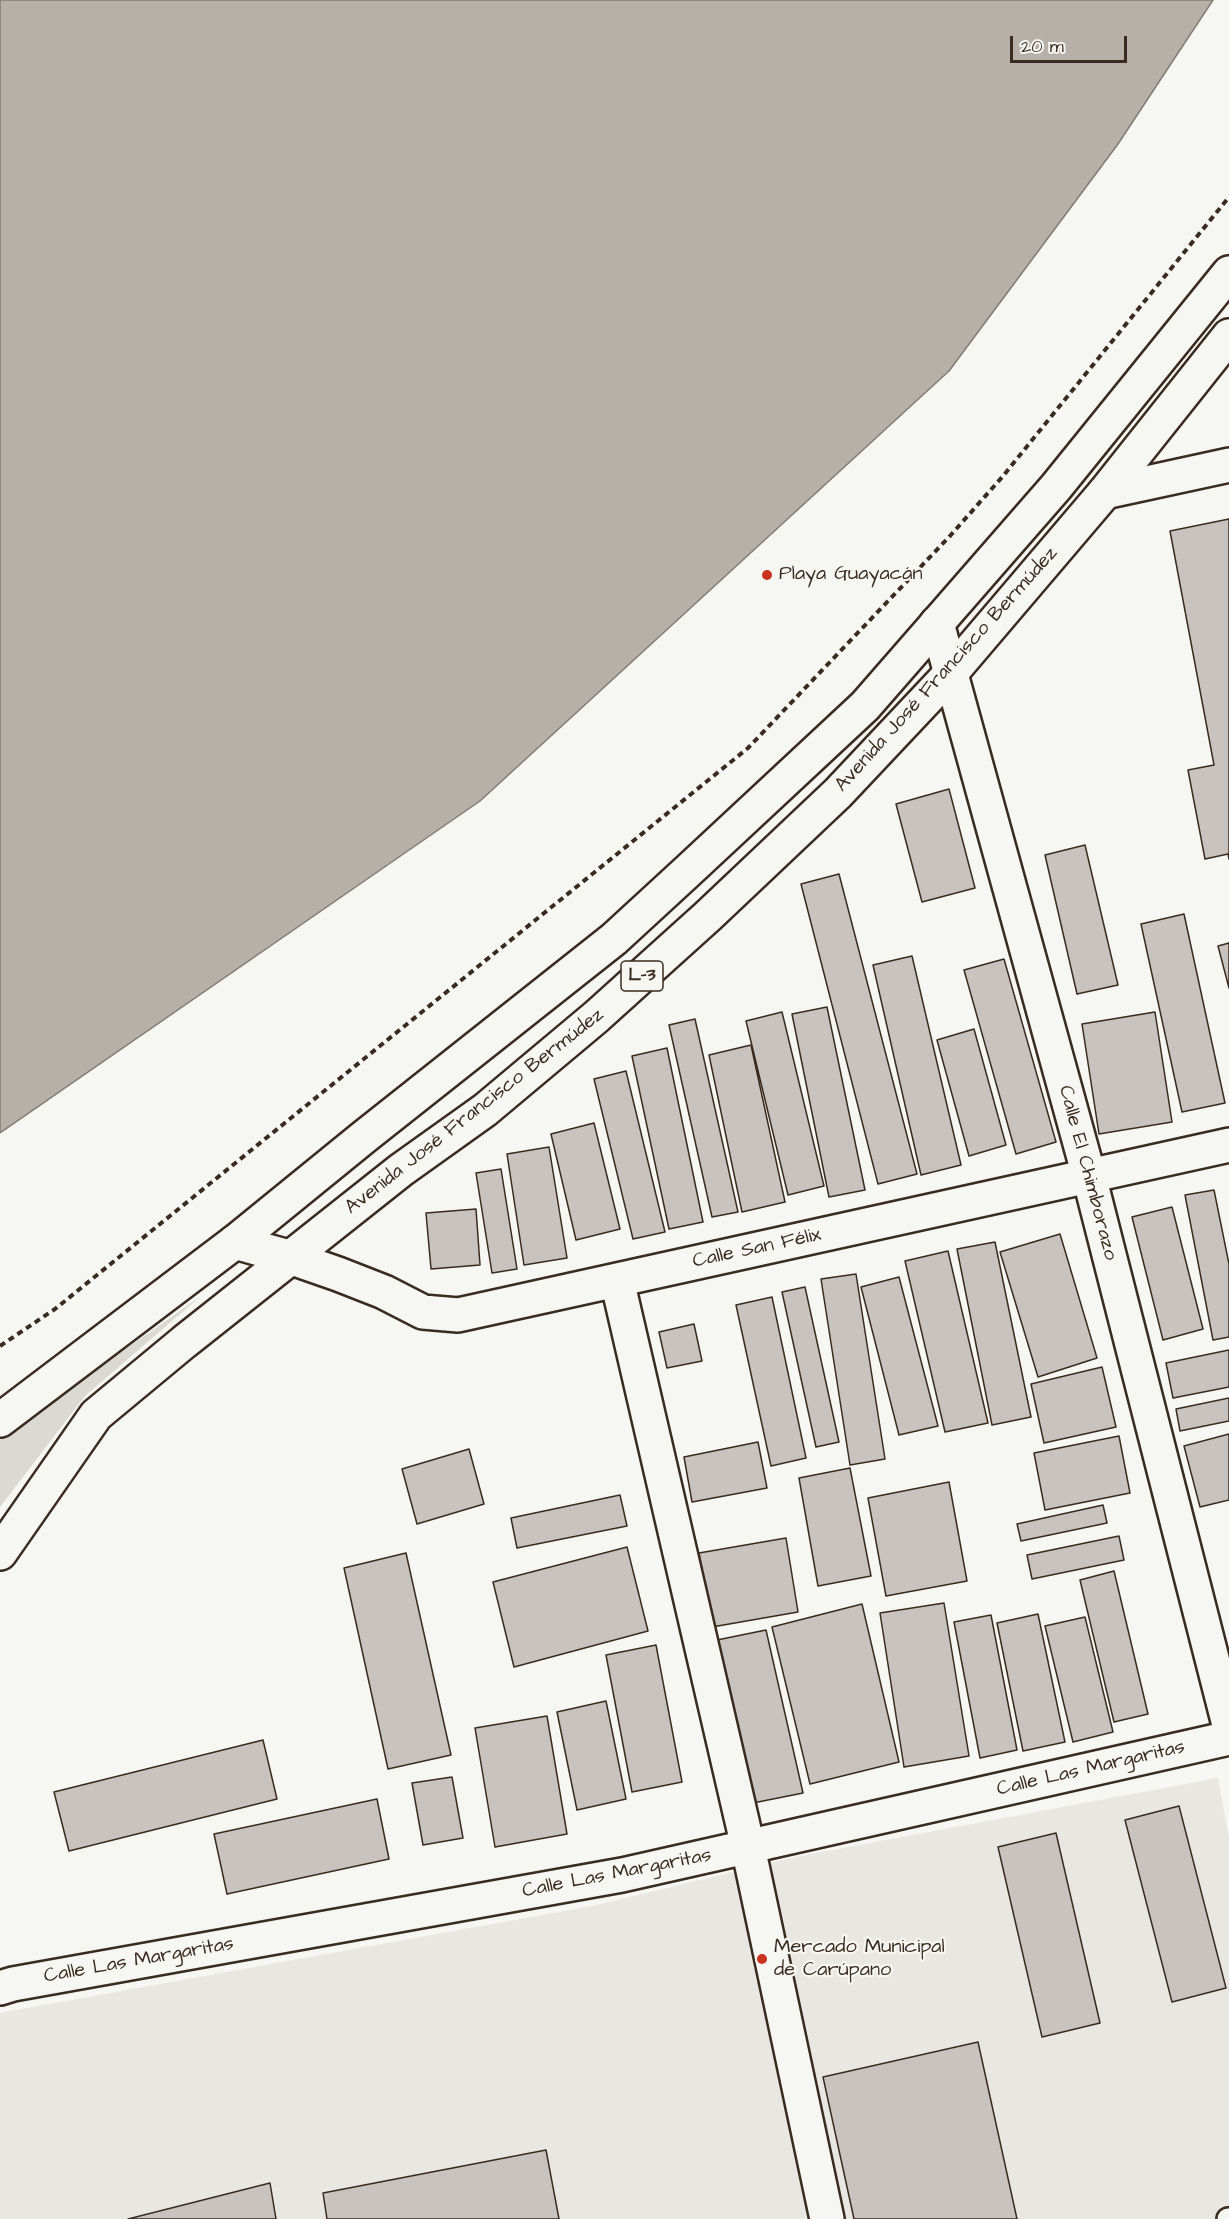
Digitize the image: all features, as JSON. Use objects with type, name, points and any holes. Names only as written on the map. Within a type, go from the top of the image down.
[{"type":"street","name":"Avenida José Francisco Bermúdez","points":[[0,1420],[236,1242],[363,1137],[614,939],[865,706],[1056,487],[1229,273]]},
{"type":"street","name":"Avenida José Francisco Bermúdez","points":[[0,1553],[96,1415],[184,1342],[401,1170],[485,1110],[596,1017],[708,916],[838,793],[951,673],[1105,492],[1229,336]]},
{"type":"street","points":[[1105,492],[1229,465]]},
{"type":"street","name":"Calle El Chimborazo","points":[[937,623],[1089,1176],[1229,1725]]},
{"type":"street","name":"Calle San Félix","points":[[236,1242],[292,1258],[384,1292],[423,1312],[458,1316],[1229,1145]]},
{"type":"street","points":[[617,1280],[748,1847],[827,2219]]},
{"type":"street","name":"Calle Las Margaritas","points":[[4,1991],[622,1875],[1229,1738]]},
{"type":"path","points":[[0,1346],[55,1309],[748,748],[1004,476],[1229,197]]},
{"type":"shaded area","points":[[0,0],[1213,0],[1118,144],[949,371],[480,801],[0,1133]]},
{"type":"shaded area","points":[[201,1296],[85,1396],[0,1507],[0,1438]]},
{"type":"shaded area","name":"Mercado Municipal de Carúpano","points":[[1218,1778],[1229,1838],[1229,2219],[0,2219],[0,2013],[592,1906],[795,1857]]},
{"type":"building","points":[[1229,519],[1229,859],[1228,854],[1205,859],[1188,770],[1214,765],[1170,531]]},
{"type":"building","points":[[949,789],[975,888],[922,902],[896,804]]},
{"type":"building","points":[[1085,845],[1118,985],[1077,994],[1045,855]]},
{"type":"building","points":[[839,874],[917,1174],[878,1184],[801,884]]},
{"type":"building","points":[[1184,914],[1225,1103],[1182,1112],[1141,924]]},
{"type":"building","points":[[1229,943],[1229,988],[1218,946]]},
{"type":"building","points":[[912,956],[961,1165],[921,1175],[873,965]]},
{"type":"building","points":[[1004,959],[1056,1142],[1016,1154],[964,970]]},
{"type":"building","points":[[827,1007],[865,1190],[829,1197],[792,1014]]},
{"type":"building","points":[[782,1012],[824,1186],[788,1195],[746,1021]]},
{"type":"building","points":[[1155,1012],[1172,1122],[1099,1134],[1082,1024]]},
{"type":"building","points":[[695,1019],[738,1212],[712,1217],[669,1025]]},
{"type":"building","points":[[974,1029],[1006,1145],[969,1156],[937,1040]]},
{"type":"building","points":[[751,1045],[785,1202],[742,1212],[709,1055]]},
{"type":"building","points":[[667,1048],[703,1222],[669,1229],[632,1056]]},
{"type":"building","points":[[626,1071],[665,1232],[633,1239],[594,1079]]},
{"type":"building","points":[[594,1123],[620,1229],[576,1240],[551,1134]]},
{"type":"building","points":[[549,1147],[567,1258],[524,1265],[507,1154]]},
{"type":"building","points":[[501,1169],[517,1269],[492,1273],[476,1173]]},
{"type":"building","points":[[1214,1190],[1229,1264],[1229,1337],[1213,1340],[1185,1195]]},
{"type":"building","points":[[1172,1207],[1203,1329],[1163,1340],[1132,1217]]},
{"type":"building","points":[[476,1209],[480,1265],[431,1269],[426,1213]]},
{"type":"building","points":[[1060,1234],[1097,1358],[1038,1377],[1000,1252]]},
{"type":"building","points":[[995,1242],[1031,1417],[992,1425],[957,1249]]},
{"type":"building","points":[[948,1251],[988,1423],[945,1432],[905,1261]]},
{"type":"building","points":[[856,1274],[885,1459],[850,1465],[821,1279]]},
{"type":"building","points":[[899,1277],[938,1426],[899,1435],[861,1287]]},
{"type":"building","points":[[805,1287],[839,1442],[816,1447],[782,1292]]},
{"type":"building","points":[[772,1297],[806,1458],[771,1466],[736,1305]]},
{"type":"building","points":[[694,1324],[702,1361],[667,1368],[659,1332]]},
{"type":"building","points":[[1229,1350],[1229,1387],[1173,1398],[1166,1363]]},
{"type":"building","points":[[1102,1367],[1116,1427],[1044,1443],[1031,1384]]},
{"type":"building","points":[[1229,1398],[1229,1421],[1180,1431],[1176,1409]]},
{"type":"building","points":[[1229,1434],[1229,1500],[1200,1507],[1184,1446]]},
{"type":"building","points":[[1119,1436],[1130,1493],[1045,1510],[1034,1453]]},
{"type":"building","points":[[758,1442],[767,1488],[692,1502],[684,1457]]},
{"type":"building","points":[[469,1449],[484,1504],[417,1524],[402,1469]]},
{"type":"building","points":[[850,1468],[871,1576],[818,1586],[799,1478]]},
{"type":"building","points":[[949,1482],[967,1581],[886,1596],[868,1498]]},
{"type":"building","points":[[620,1495],[627,1526],[517,1548],[511,1518]]},
{"type":"building","points":[[1103,1505],[1107,1523],[1021,1541],[1017,1524]]},
{"type":"building","points":[[1119,1536],[1124,1560],[1032,1579],[1027,1555]]},
{"type":"building","points":[[786,1538],[798,1612],[712,1627],[699,1553]]},
{"type":"building","points":[[627,1547],[648,1631],[514,1667],[493,1582]]},
{"type":"building","points":[[406,1553],[451,1755],[388,1769],[344,1568]]},
{"type":"building","points":[[1114,1571],[1148,1714],[1114,1722],[1080,1580]]},
{"type":"building","points":[[944,1603],[969,1756],[904,1767],[880,1613]]},
{"type":"building","points":[[862,1604],[899,1762],[810,1784],[772,1627]]},
{"type":"building","points":[[1038,1614],[1065,1742],[1023,1751],[997,1623]]},
{"type":"building","points":[[991,1615],[1017,1750],[980,1758],[954,1622]]},
{"type":"building","points":[[1085,1617],[1113,1732],[1073,1742],[1045,1626]]},
{"type":"building","points":[[766,1630],[803,1793],[753,1803],[717,1640]]},
{"type":"building","points":[[656,1645],[682,1782],[632,1792],[606,1655]]},
{"type":"building","points":[[606,1701],[626,1799],[577,1810],[557,1712]]},
{"type":"building","points":[[547,1716],[567,1834],[495,1847],[475,1728]]},
{"type":"building","points":[[263,1740],[277,1799],[69,1851],[54,1792]]},
{"type":"building","points":[[452,1777],[463,1838],[423,1845],[412,1783]]},
{"type":"building","points":[[377,1799],[389,1859],[227,1894],[214,1834]]},
{"type":"building","points":[[1179,1806],[1226,1988],[1172,2002],[1125,1820]]},
{"type":"building","points":[[1056,1833],[1100,2023],[1042,2037],[998,1847]]},
{"type":"building","points":[[978,2042],[1017,2219],[854,2219],[823,2077]]},
{"type":"building","points":[[546,2150],[559,2219],[327,2219],[323,2193]]},
{"type":"building","points":[[270,2183],[276,2219],[128,2219]]},
{"type":"place","name":"Playa Guayacán","points":[[767,575]]},
{"type":"place","name":"Mercado Municipal de Carúpano","points":[[762,1959]]}]
